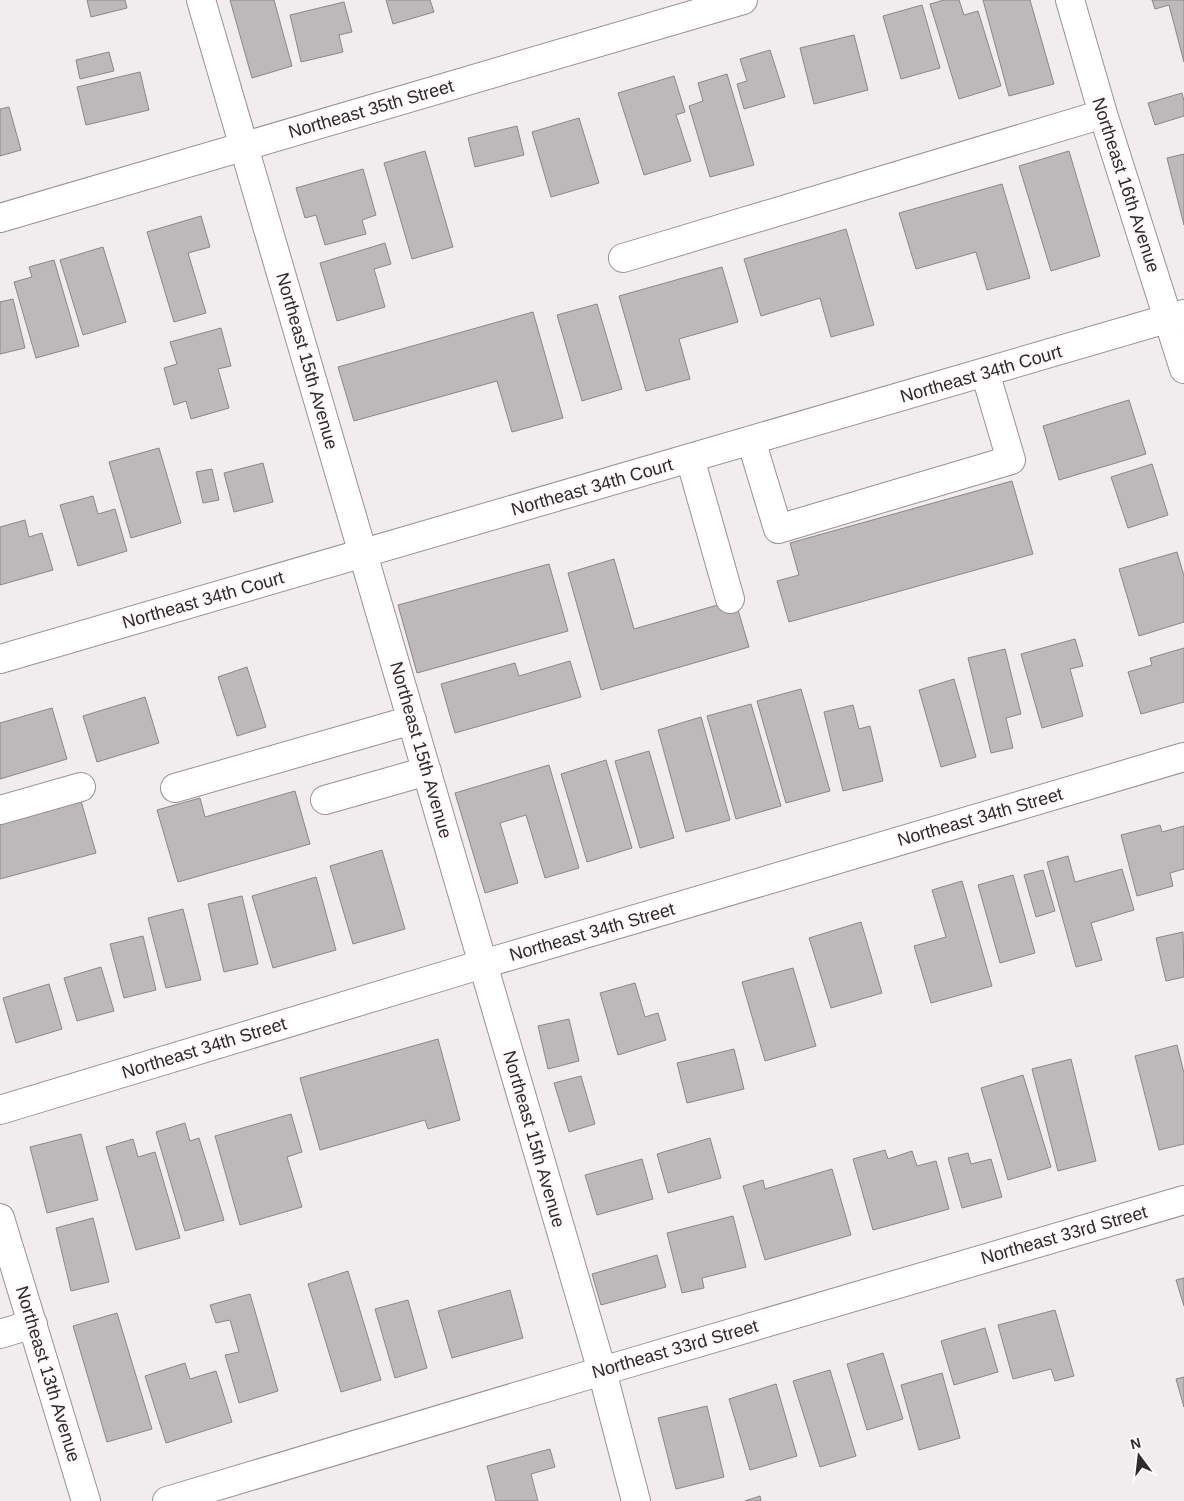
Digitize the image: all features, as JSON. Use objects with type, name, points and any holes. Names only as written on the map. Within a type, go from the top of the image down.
[{"type":"street","name":"Northeast 15th Avenue","points":[[201,0],[602,1371],[636,1501]]},
{"type":"street","name":"Northeast 35th Street","points":[[0,218],[743,0]]},
{"type":"street","name":"Northeast 16th Avenue","points":[[1070,0],[1103,114],[1177,317],[1184,369]]},
{"type":"street","points":[[623,258],[1103,114]]},
{"type":"street","name":"Northeast 34th Court","points":[[0,659],[1177,317]]},
{"type":"street","points":[[751,440],[778,530],[1011,460],[985,372]]},
{"type":"street","points":[[690,458],[730,599]]},
{"type":"street","points":[[175,788],[412,720]]},
{"type":"street","name":"Northeast 34th Street","points":[[0,1110],[483,964],[1184,757]]},
{"type":"street","points":[[325,800],[427,772]]},
{"type":"street","points":[[0,810],[80,787]]},
{"type":"street","name":"Northeast 33rd Street","points":[[167,1501],[1184,1200]]},
{"type":"street","name":"Northeast 13th Avenue","points":[[0,1218],[86,1501]]},
{"type":"street","points":[[0,1334],[33,1324]]},
{"type":"building","points":[[87,0],[125,0],[127,8],[91,17]]},
{"type":"building","points":[[230,0],[274,0],[292,66],[252,78]]},
{"type":"building","points":[[386,0],[430,0],[434,12],[393,24]]},
{"type":"building","points":[[944,0],[959,0],[964,15],[978,11],[1001,86],[959,99],[930,4]]},
{"type":"building","points":[[983,0],[1030,0],[1054,84],[1009,96]]},
{"type":"building","points":[[1152,0],[1184,0],[1184,62],[1169,5],[1155,9]]},
{"type":"building","points":[[344,2],[352,32],[339,35],[343,52],[301,62],[290,15]]},
{"type":"building","points":[[922,5],[940,68],[901,79],[883,16]]},
{"type":"building","points":[[854,35],[868,90],[814,104],[800,48]]},
{"type":"building","points":[[770,50],[785,97],[744,109],[737,84],[747,81],[740,59]]},
{"type":"building","points":[[109,52],[114,71],[80,79],[76,60]]},
{"type":"building","points":[[140,72],[149,110],[86,125],[77,87]]},
{"type":"building","points":[[727,74],[754,165],[710,177],[689,106],[703,101],[698,83]]},
{"type":"building","points":[[674,76],[685,112],[676,115],[691,161],[644,175],[618,93]]},
{"type":"building","points":[[1182,93],[1184,116],[1155,125],[1148,103]]},
{"type":"building","points":[[9,107],[21,150],[0,156],[0,109]]},
{"type":"building","points":[[579,118],[599,183],[551,197],[532,132]]},
{"type":"building","points":[[517,126],[524,155],[475,167],[468,138]]},
{"type":"building","points":[[425,151],[453,247],[412,259],[384,163]]},
{"type":"building","points":[[1069,151],[1100,256],[1051,271],[1019,166]]},
{"type":"building","points":[[1184,154],[1184,225],[1167,158]]},
{"type":"building","points":[[363,169],[376,215],[362,220],[366,234],[325,245],[316,215],[305,218],[296,188]]},
{"type":"building","points":[[1002,184],[1030,278],[987,290],[976,252],[916,269],[899,213]]},
{"type":"building","points":[[201,216],[210,247],[188,253],[206,313],[174,322],[147,232]]},
{"type":"building","points":[[846,229],[874,325],[831,337],[820,298],[761,316],[744,259]]},
{"type":"building","points":[[385,243],[391,264],[374,269],[385,307],[337,321],[320,263]]},
{"type":"building","points":[[103,247],[126,322],[83,335],[60,260]]},
{"type":"building","points":[[54,260],[79,346],[36,358],[14,282],[32,277],[29,267]]},
{"type":"building","points":[[722,267],[738,322],[679,339],[690,379],[646,391],[619,296]]},
{"type":"building","points":[[13,299],[25,348],[0,354],[0,302]]},
{"type":"building","points":[[597,304],[622,389],[582,401],[557,315]]},
{"type":"building","points":[[533,312],[563,418],[512,432],[497,381],[354,421],[338,367]]},
{"type":"building","points":[[221,328],[231,366],[218,369],[229,408],[191,419],[186,401],[174,405],[164,368],[177,364],[170,342]]},
{"type":"building","points":[[1129,400],[1146,454],[1059,480],[1043,426]]},
{"type":"building","points":[[159,448],[181,523],[131,538],[109,462]]},
{"type":"building","points":[[263,463],[273,502],[234,512],[224,473]]},
{"type":"building","points":[[1152,464],[1168,515],[1128,528],[1111,477]]},
{"type":"building","points":[[212,469],[219,500],[203,503],[196,472]]},
{"type":"building","points":[[1012,481],[1033,554],[789,622],[777,581],[799,575],[790,543]]},
{"type":"building","points":[[93,496],[98,514],[115,509],[127,551],[78,566],[60,505]]},
{"type":"building","points":[[25,520],[29,537],[42,533],[53,570],[0,585],[0,527]]},
{"type":"building","points":[[1177,552],[1184,576],[1184,622],[1139,636],[1119,569]]},
{"type":"building","points":[[614,559],[634,629],[735,600],[749,647],[601,690],[568,573]]},
{"type":"building","points":[[549,564],[568,631],[417,673],[398,605]]},
{"type":"building","points":[[1075,639],[1083,666],[1070,669],[1083,716],[1042,728],[1021,654]]},
{"type":"building","points":[[1184,648],[1184,702],[1141,714],[1128,672],[1152,665],[1150,658]]},
{"type":"building","points":[[1005,649],[1021,714],[1006,718],[1013,748],[991,753],[968,658]]},
{"type":"building","points":[[570,661],[581,697],[455,733],[441,684],[515,663],[519,676]]},
{"type":"building","points":[[247,667],[266,727],[237,736],[218,677]]},
{"type":"building","points":[[954,679],[976,757],[941,767],[919,690]]},
{"type":"building","points":[[801,689],[830,791],[786,803],[757,701]]},
{"type":"building","points":[[145,697],[159,743],[97,762],[83,716]]},
{"type":"building","points":[[751,704],[781,806],[736,819],[707,716]]},
{"type":"building","points":[[853,705],[859,729],[870,726],[883,781],[843,791],[824,712]]},
{"type":"building","points":[[52,708],[67,759],[0,779],[0,723]]},
{"type":"building","points":[[701,717],[730,820],[686,832],[658,730]]},
{"type":"building","points":[[649,751],[674,838],[640,848],[615,761]]},
{"type":"building","points":[[606,760],[632,848],[587,862],[561,774]]},
{"type":"building","points":[[549,765],[579,868],[545,878],[526,815],[500,823],[518,883],[485,893],[455,793]]},
{"type":"building","points":[[295,791],[310,844],[178,882],[157,810],[200,798],[205,817]]},
{"type":"building","points":[[81,801],[96,853],[0,879],[0,824]]},
{"type":"building","points":[[1160,825],[1162,832],[1184,826],[1184,869],[1170,873],[1173,886],[1137,896],[1121,835]]},
{"type":"building","points":[[382,850],[405,929],[353,944],[330,866]]},
{"type":"building","points":[[1068,856],[1075,882],[1122,869],[1134,910],[1091,923],[1102,960],[1076,967],[1047,862]]},
{"type":"building","points":[[1043,870],[1055,911],[1036,917],[1024,875]]},
{"type":"building","points":[[1013,875],[1035,953],[1000,963],[978,885]]},
{"type":"building","points":[[316,877],[336,950],[273,968],[252,896]]},
{"type":"building","points":[[962,881],[992,986],[931,1003],[914,946],[946,937],[932,890]]},
{"type":"building","points":[[242,896],[258,964],[224,972],[208,904]]},
{"type":"building","points":[[183,909],[201,980],[166,988],[148,918]]},
{"type":"building","points":[[861,922],[882,993],[831,1008],[809,938]]},
{"type":"building","points":[[1183,932],[1184,977],[1166,981],[1156,938]]},
{"type":"building","points":[[143,936],[156,990],[124,998],[110,944]]},
{"type":"building","points":[[101,967],[114,1011],[77,1021],[64,978]]},
{"type":"building","points":[[793,968],[816,1046],[765,1061],[742,982]]},
{"type":"building","points":[[635,983],[645,1017],[658,1013],[666,1040],[618,1055],[600,993]]},
{"type":"building","points":[[49,984],[62,1029],[16,1043],[3,998]]},
{"type":"building","points":[[569,1019],[579,1061],[548,1069],[538,1026]]},
{"type":"building","points":[[438,1039],[460,1120],[428,1129],[425,1120],[320,1150],[300,1078]]},
{"type":"building","points":[[1177,1045],[1184,1073],[1184,1144],[1159,1150],[1135,1056]]},
{"type":"building","points":[[734,1049],[744,1089],[687,1103],[677,1063]]},
{"type":"building","points":[[1071,1059],[1096,1161],[1058,1171],[1032,1069]]},
{"type":"building","points":[[1023,1075],[1051,1167],[1008,1180],[981,1088]]},
{"type":"building","points":[[581,1076],[595,1124],[569,1132],[554,1083]]},
{"type":"building","points":[[291,1114],[302,1152],[287,1157],[302,1207],[240,1225],[215,1136]]},
{"type":"building","points":[[185,1123],[190,1141],[199,1138],[224,1220],[185,1231],[156,1132]]},
{"type":"building","points":[[81,1134],[98,1200],[47,1213],[30,1147]]},
{"type":"building","points":[[710,1138],[721,1178],[668,1193],[657,1154]]},
{"type":"building","points":[[133,1139],[138,1157],[155,1152],[180,1238],[136,1250],[106,1147]]},
{"type":"building","points":[[885,1150],[888,1159],[912,1151],[917,1166],[936,1161],[949,1209],[873,1230],[853,1159]]},
{"type":"building","points":[[968,1153],[971,1164],[991,1159],[1002,1197],[962,1208],[948,1158]]},
{"type":"building","points":[[642,1159],[653,1199],[597,1215],[585,1175]]},
{"type":"building","points":[[832,1169],[851,1235],[765,1260],[743,1186],[763,1180],[765,1189]]},
{"type":"building","points":[[733,1216],[746,1267],[702,1278],[704,1288],[682,1293],[667,1233]]},
{"type":"building","points":[[93,1218],[109,1282],[71,1291],[56,1228]]},
{"type":"building","points":[[657,1255],[666,1287],[601,1305],[592,1274]]},
{"type":"building","points":[[348,1271],[381,1380],[341,1392],[308,1284]]},
{"type":"building","points":[[1184,1278],[1184,1306],[1176,1280]]},
{"type":"building","points":[[510,1290],[523,1338],[452,1358],[438,1311]]},
{"type":"building","points":[[250,1294],[278,1391],[239,1403],[225,1355],[239,1352],[230,1320],[216,1323],[210,1305]]},
{"type":"building","points":[[408,1300],[427,1368],[395,1378],[375,1309]]},
{"type":"building","points":[[1055,1310],[1074,1376],[1055,1381],[1051,1369],[1013,1379],[998,1325]]},
{"type":"building","points":[[117,1313],[152,1429],[107,1442],[73,1326]]},
{"type":"building","points":[[985,1328],[998,1372],[954,1385],[941,1341]]},
{"type":"building","points":[[883,1353],[903,1419],[867,1430],[847,1364]]},
{"type":"building","points":[[185,1363],[190,1379],[216,1371],[232,1422],[166,1443],[145,1376]]},
{"type":"building","points":[[830,1370],[856,1456],[820,1467],[793,1381]]},
{"type":"building","points":[[942,1373],[960,1438],[919,1450],[901,1385]]},
{"type":"building","points":[[1184,1377],[1184,1407],[1176,1379]]},
{"type":"building","points":[[776,1384],[797,1456],[750,1470],[729,1399]]},
{"type":"building","points":[[707,1406],[724,1477],[676,1489],[658,1418]]},
{"type":"building","points":[[550,1449],[555,1467],[531,1474],[538,1501],[496,1501],[487,1466]]},
{"type":"building","points":[[760,1496],[761,1501],[745,1501]]}]
